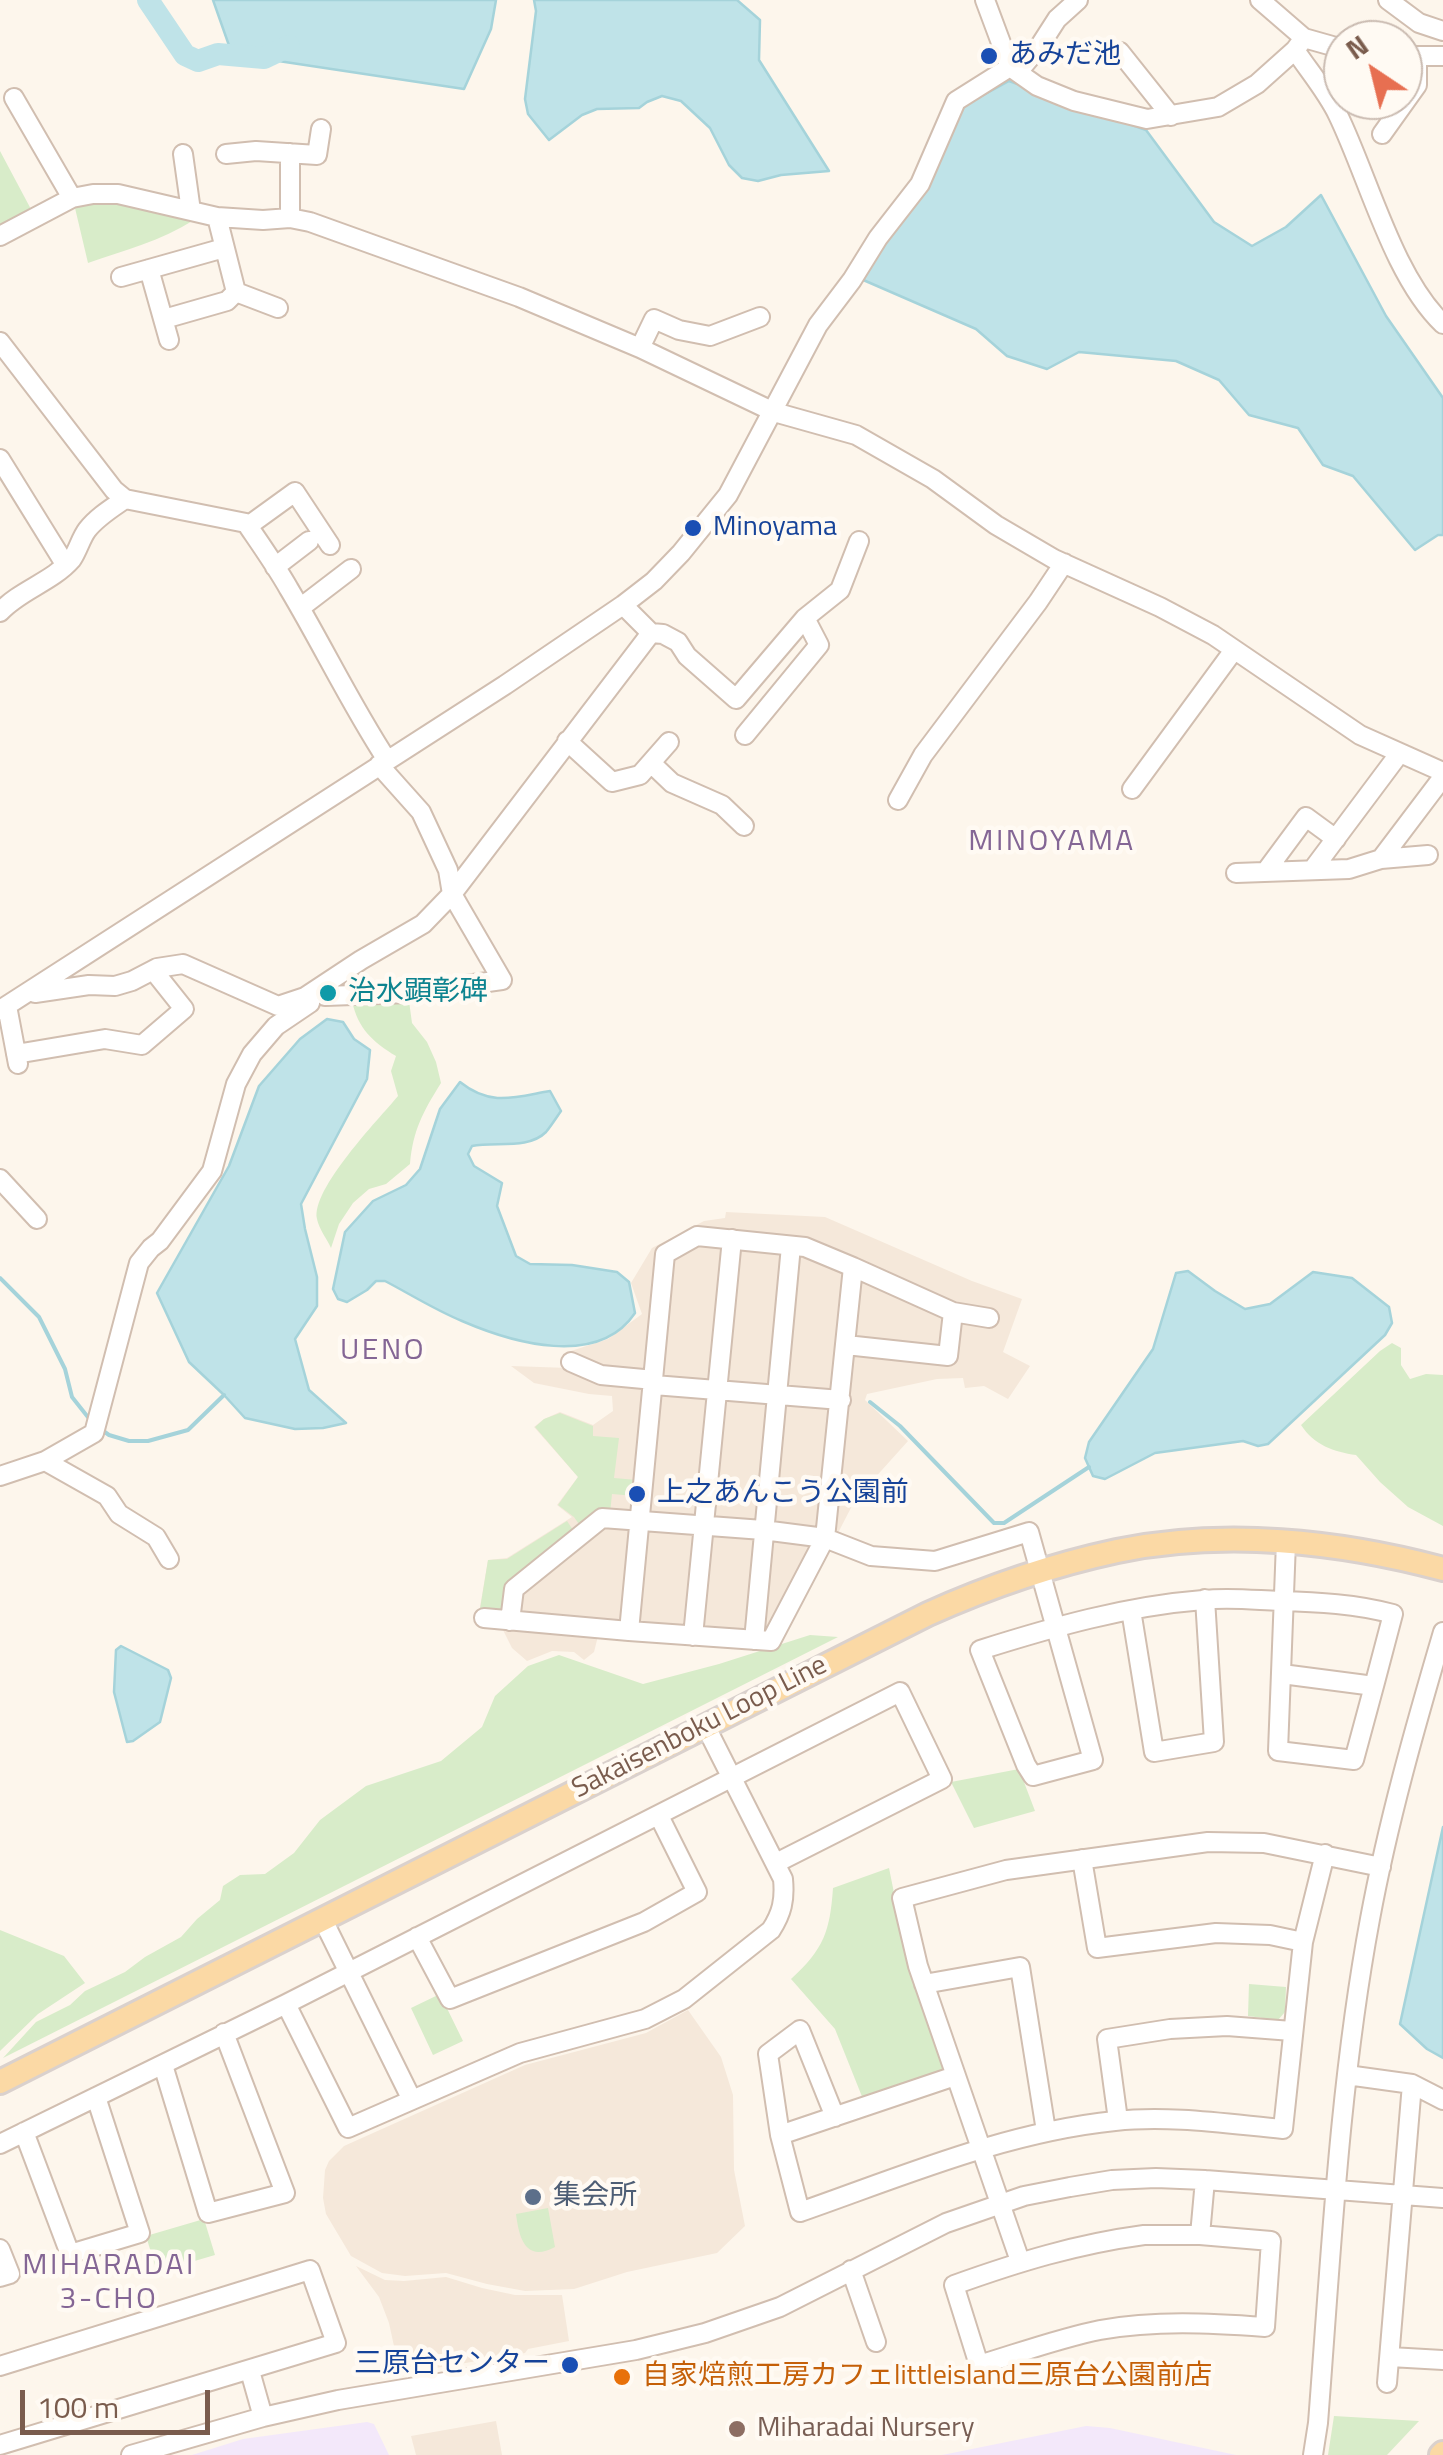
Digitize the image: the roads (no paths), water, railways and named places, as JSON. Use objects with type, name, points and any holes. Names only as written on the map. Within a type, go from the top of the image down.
[{"type":"main road","name":"Sakaisenboku Loop Line","points":[[0,2082],[967,1596],[1040,1571],[1118,1551],[1210,1541],[1286,1542],[1369,1552],[1443,1569]]},
{"type":"street","points":[[985,0],[1014,70],[1037,86],[1074,101],[1147,119],[1218,107],[1257,84],[1300,44],[1323,47]]},
{"type":"street","points":[[10,1004],[383,763],[654,581],[728,495],[818,325],[920,184],[956,101],[1014,70],[1078,0]]},
{"type":"street","points":[[1260,0],[1300,44],[1337,112],[1408,277],[1430,312],[1443,324]]},
{"type":"street","points":[[1388,0],[1419,23],[1443,31]]},
{"type":"street","points":[[1120,52],[1171,116]]},
{"type":"street","points":[[14,98],[72,198]]},
{"type":"street","points":[[1382,134],[1392,120]]},
{"type":"street","points":[[226,154],[256,150],[317,155],[321,128]]},
{"type":"street","points":[[290,153],[290,218]]},
{"type":"street","points":[[183,154],[191,211]]},
{"type":"street","points":[[0,236],[72,198],[93,194],[118,194],[218,217],[310,222],[519,297],[640,348],[774,412],[856,434],[933,479],[996,525],[1213,636],[1360,735],[1443,775],[1381,859]]},
{"type":"street","points":[[218,217],[236,292]]},
{"type":"street","points":[[121,277],[224,248]]},
{"type":"street","points":[[150,269],[169,340]]},
{"type":"street","points":[[236,292],[278,308]]},
{"type":"street","points":[[164,319],[227,301],[236,292]]},
{"type":"street","points":[[640,348],[654,318],[679,330],[710,336],[760,317]]},
{"type":"street","points":[[4,354],[125,499],[246,523],[350,695],[383,763],[420,812],[448,870],[452,894],[502,980],[409,993],[322,992],[278,1006],[192,966],[171,964],[114,986],[89,985],[10,1004]]},
{"type":"street","points":[[0,458],[65,564]]},
{"type":"street","points":[[248,526],[294,492],[330,546]]},
{"type":"street","points":[[0,612],[72,558],[87,530],[125,499]]},
{"type":"street","points":[[275,567],[309,541]]},
{"type":"street","points":[[736,699],[805,618],[840,590],[859,541]]},
{"type":"street","points":[[898,800],[922,755],[1064,563]]},
{"type":"street","points":[[300,608],[351,569]]},
{"type":"street","points":[[622,606],[651,633],[678,642],[687,656],[758,719]]},
{"type":"street","points":[[746,734],[819,645],[805,618]]},
{"type":"street","points":[[3,1469],[46,1461],[94,1433],[140,1263],[212,1172],[236,1084],[252,1054],[276,1026],[361,960],[422,924],[452,894],[651,633]]},
{"type":"street","points":[[1132,789],[1234,650]]},
{"type":"street","points":[[567,741],[612,782],[640,775],[669,742]]},
{"type":"street","points":[[1313,870],[1399,754]]},
{"type":"street","points":[[651,763],[672,783],[722,805],[744,826]]},
{"type":"street","points":[[1266,872],[1306,818],[1336,839]]},
{"type":"street","points":[[1236,873],[1349,869],[1381,859],[1428,855]]},
{"type":"street","points":[[10,1004],[17,1059],[105,1039],[142,1046],[184,1009],[153,970]]},
{"type":"street","points":[[0,1179],[38,1219]]},
{"type":"street","points":[[629,1632],[665,1254],[697,1236],[805,1247],[953,1312],[989,1318]]},
{"type":"street","points":[[693,1636],[732,1240]]},
{"type":"street","points":[[754,1640],[791,1246]]},
{"type":"street","points":[[484,1618],[772,1641],[825,1538],[853,1267]]},
{"type":"street","points":[[846,1345],[948,1356],[953,1312]]},
{"type":"street","points":[[571,1362],[602,1375],[718,1391],[841,1400]]},
{"type":"street","points":[[46,1461],[108,1496],[119,1514],[156,1537],[169,1559]]},
{"type":"street","points":[[510,1621],[514,1589],[602,1518],[763,1530],[825,1538],[871,1556],[936,1561],[1029,1532],[1057,1625],[1092,1760],[1032,1776],[980,1650],[1057,1625],[1205,1599],[1283,1601],[1345,1605],[1393,1614],[1354,1760],[1278,1751],[1282,1674],[1283,1601],[1286,1542]]},
{"type":"street","points":[[1131,1610],[1154,1752],[1214,1742],[1205,1599]]},
{"type":"street","points":[[1313,2455],[1347,2076],[1370,1920],[1408,1756],[1443,1632]]},
{"type":"street","points":[[1282,1674],[1374,1686]]},
{"type":"street","points":[[0,2144],[163,2066],[900,1692],[942,1779],[776,1864]]},
{"type":"street","points":[[286,2004],[348,2128],[520,2053],[646,2020],[684,1998],[771,1930],[785,1899],[776,1864],[705,1726]]},
{"type":"street","points":[[417,1937],[450,1999],[644,1922],[697,1892],[659,1816]]},
{"type":"street","points":[[1020,2261],[924,1984],[902,1898],[1006,1870],[1208,1842],[1264,1843],[1381,1867]]},
{"type":"street","points":[[835,2117],[800,2030],[768,2054],[780,2135],[800,2212],[1046,2131],[1118,2120],[1181,2120],[1283,2129],[1303,1942],[1326,1854]]},
{"type":"street","points":[[1082,1858],[1097,1948],[1216,1932],[1303,1942]]},
{"type":"street","points":[[323,1920],[412,2100]]},
{"type":"street","points":[[924,1984],[1020,1966],[1046,2131]]},
{"type":"street","points":[[1118,2120],[1107,2039],[1227,2026],[1292,2031]]},
{"type":"street","points":[[163,2066],[208,2213],[285,2193],[224,2034]]},
{"type":"street","points":[[780,2135],[955,2076]]},
{"type":"street","points":[[1347,2076],[1412,2084],[1443,2100]]},
{"type":"street","points":[[1387,2383],[1412,2084]]},
{"type":"street","points":[[24,2132],[70,2254],[140,2234],[96,2097]]},
{"type":"street","points":[[132,2455],[263,2417],[382,2391],[683,2339],[780,2307],[946,2223],[1024,2196],[1112,2180],[1156,2178],[1443,2198]]},
{"type":"street","points":[[1200,2235],[1205,2180]]},
{"type":"street","points":[[1144,2235],[1270,2241],[1265,2327],[1165,2323],[1100,2330],[980,2365],[954,2285],[1020,2261],[1093,2242],[1144,2235]]},
{"type":"street","points":[[0,2249],[10,2274],[0,2278]]},
{"type":"street","points":[[0,2366],[310,2270],[336,2343],[0,2445]]},
{"type":"street","points":[[851,2270],[876,2342]]},
{"type":"street","points":[[1390,2357],[1443,2360]]},
{"type":"street","points":[[250,2371],[263,2417]]},
{"type":"water","points":[[213,0],[496,0],[491,29],[464,89],[232,54]]},
{"type":"water","points":[[534,0],[737,0],[760,20],[759,60],[829,171],[758,181],[742,178],[729,165],[710,128],[681,101],[662,96],[639,108],[597,109],[582,115],[549,140],[528,114],[525,99]]},
{"type":"water","points":[[1009,81],[1146,130],[1214,222],[1252,246],[1286,227],[1321,195],[1386,316],[1443,398],[1443,535],[1415,550],[1353,476],[1323,465],[1298,428],[1249,415],[1219,380],[1176,361],[1079,352],[1047,369],[1007,356],[976,329],[861,279],[958,109]]},
{"type":"water","points":[[327,1019],[343,1022],[354,1039],[370,1050],[367,1079],[301,1204],[317,1277],[317,1306],[295,1339],[309,1390],[346,1423],[295,1429],[245,1418],[189,1362],[157,1293],[229,1166],[259,1086],[300,1039]]},
{"type":"water","points":[[460,1082],[493,1097],[550,1091],[561,1111],[539,1138],[472,1146],[468,1154],[474,1166],[502,1183],[497,1206],[516,1256],[530,1264],[617,1272],[629,1282],[635,1313],[619,1330],[600,1341],[577,1346],[529,1343],[462,1321],[385,1281],[376,1281],[347,1302],[338,1299],[333,1289],[345,1232],[373,1201],[406,1185],[420,1169],[440,1109]]},
{"type":"water","points":[[1188,1271],[1245,1309],[1270,1304],[1313,1272],[1352,1278],[1389,1307],[1392,1323],[1385,1335],[1268,1444],[1258,1446],[1243,1441],[1155,1453],[1105,1479],[1093,1476],[1085,1458],[1089,1442],[1153,1349],[1176,1273]]},
{"type":"water","points":[[121,1646],[168,1670],[171,1678],[160,1722],[127,1742],[114,1692],[116,1650]]},
{"type":"water","points":[[1443,1827],[1443,2058],[1400,2024]]},
{"type":"waterway","points":[[148,0],[185,55],[198,61],[218,54],[264,58],[289,46]]},
{"type":"waterway","points":[[0,1278],[39,1317],[65,1369],[72,1397],[91,1421]]},
{"type":"waterway","points":[[102,1430],[129,1441],[148,1441],[188,1430],[224,1395]]},
{"type":"waterway","points":[[870,1402],[900,1426],[994,1523],[1004,1523],[1089,1467]]},
{"type":"place","name":"あみだ池","points":[[989,56]]},
{"type":"place","name":"Minoyama","points":[[693,528]]},
{"type":"place","name":"治水顕彰碑","points":[[328,993]]},
{"type":"place","name":"上之あんこう公園前","points":[[637,1494]]},
{"type":"place","name":"集会所","points":[[533,2197]]},
{"type":"place","name":"三原台センター","points":[[570,2365]]},
{"type":"place","name":"自家焙煎工房カフェlittleisland三原台公園前店","points":[[622,2377]]},
{"type":"place","name":"Miharadai Nursery","points":[[737,2429]]},
{"type":"district","name":"MINOYAMA","points":[[1052,843]]},
{"type":"district","name":"UENO","points":[[383,1352]]},
{"type":"district","name":"MIHARADAI 3-CHO","points":[[109,2284]]}]
